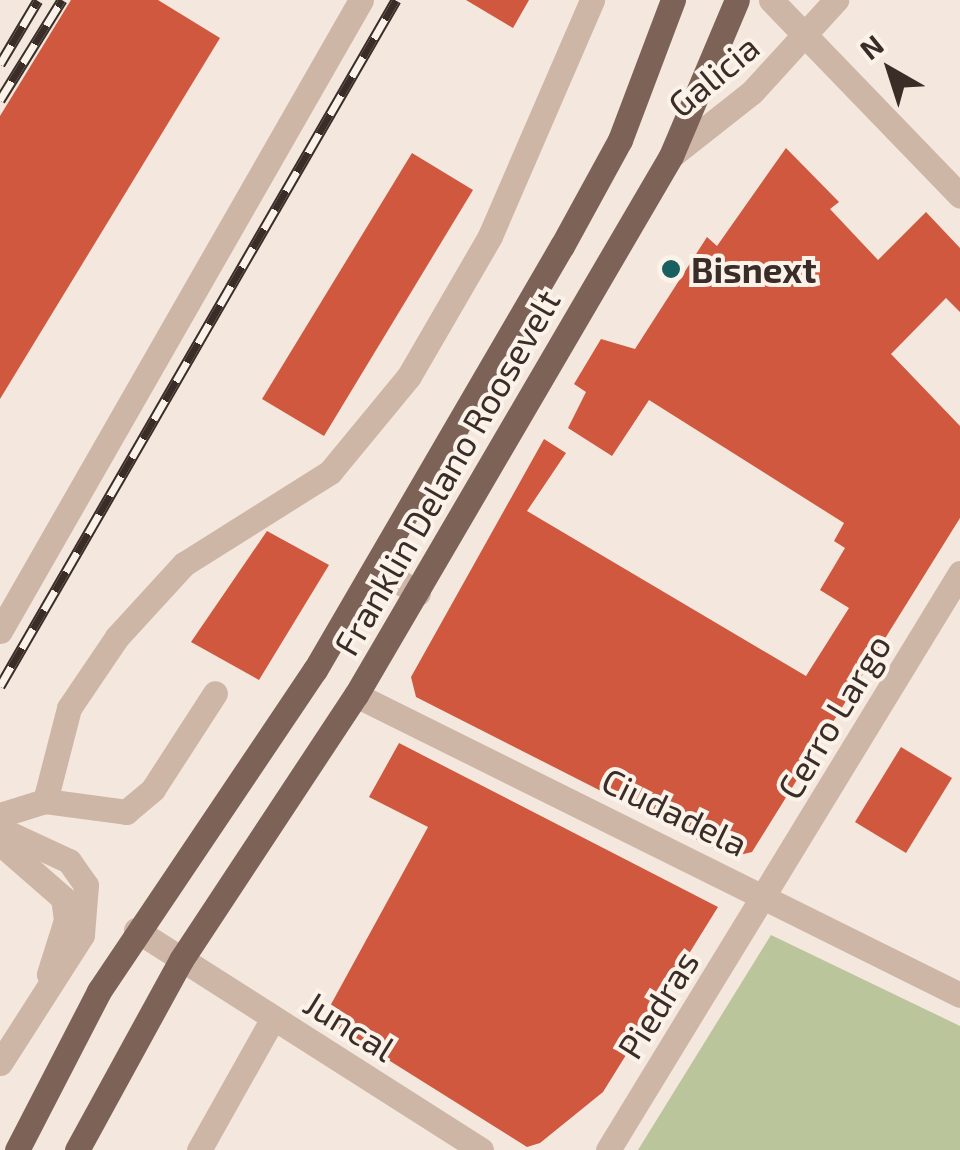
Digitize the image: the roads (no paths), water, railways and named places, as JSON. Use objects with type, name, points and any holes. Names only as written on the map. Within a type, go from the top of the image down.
[{"type":"main road","name":"Franklin Delano Roosevelt","points":[[17,1150],[136,930],[377,568],[620,140],[673,0]]},
{"type":"main road","name":"Franklin Delano Roosevelt","points":[[78,1150],[182,960],[356,695],[671,156],[737,0]]},
{"type":"street","points":[[0,632],[361,0]]},
{"type":"street","points":[[45,801],[69,708],[117,636],[184,564],[330,472],[409,376],[490,236],[592,0]]},
{"type":"street","points":[[771,0],[811,36],[960,196]]},
{"type":"street","name":"Galicia","points":[[671,156],[811,36],[836,0]]},
{"type":"street","points":[[377,568],[418,593]]},
{"type":"street","name":"Cerro Largo","points":[[766,894],[960,573]]},
{"type":"street","points":[[0,816],[45,801],[108,813],[142,802],[215,693]]},
{"type":"street","name":"Ciudadela","points":[[356,695],[766,894],[960,996]]},
{"type":"street","points":[[0,829],[42,844],[86,885],[82,935],[48,979],[0,1063]]},
{"type":"street","points":[[0,843],[64,898],[66,920],[48,979]]},
{"type":"street","name":"Piedras","points":[[608,1150],[766,894]]},
{"type":"street","points":[[136,930],[182,960]]},
{"type":"street","name":"Juncal","points":[[182,960],[481,1150]]},
{"type":"street","points":[[199,1150],[273,1018]]},
{"type":"railway","points":[[0,64],[38,0]]},
{"type":"railway","points":[[0,100],[62,0]]},
{"type":"railway","points":[[0,686],[396,0]]},
{"type":"place","name":"Bisnext","points":[[671,269]]}]
